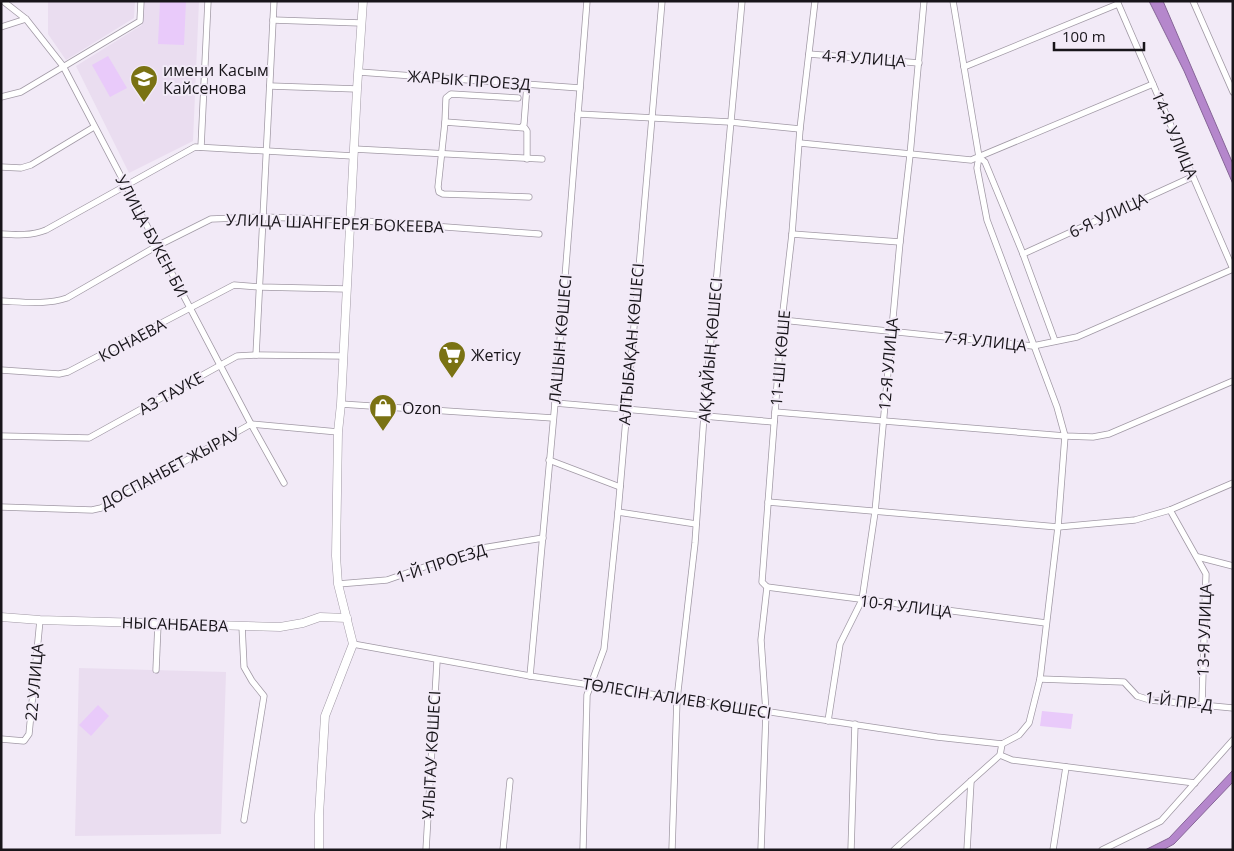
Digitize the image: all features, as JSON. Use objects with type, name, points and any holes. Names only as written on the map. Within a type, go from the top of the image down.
[{"type":"street","name":"УЛИЦА БУКЕН БИ","points":[[3,1],[26,19],[63,66],[190,309],[284,483]]},
{"type":"street","points":[[1,97],[21,92],[140,21],[141,1]]},
{"type":"street","points":[[201,147],[208,1]]},
{"type":"street","points":[[256,355],[274,1]]},
{"type":"street","points":[[319,850],[319,815],[325,720],[353,644],[338,584],[336,556],[338,432],[351,220],[356,89],[359,72],[363,1]]},
{"type":"street","name":"ЛАШЫН КӨШЕСІ","points":[[530,676],[555,403],[586,1]]},
{"type":"street","name":"АЛТЫБАҚАН КӨШЕСІ","points":[[583,850],[587,695],[604,649],[618,512],[662,1]]},
{"type":"street","name":"АҚҚАЙЫҢ КӨШЕСІ","points":[[672,850],[677,698],[696,524],[704,415],[742,1]]},
{"type":"street","name":"11-ШІ КӨШЕ","points":[[761,850],[766,712],[761,640],[768,587],[762,582],[782,320],[792,234],[800,129],[815,1]]},
{"type":"street","name":"12-Я УЛИЦА","points":[[828,721],[840,644],[862,600],[875,512],[891,331],[920,63],[924,1]]},
{"type":"street","points":[[894,850],[972,782],[1000,755],[1002,744],[1020,734],[1028,723],[1040,679],[1058,527],[1065,436],[1057,407],[987,220],[976,168],[979,157],[953,1]]},
{"type":"street","points":[[1194,1],[1233,92]]},
{"type":"street","points":[[964,67],[1117,3]]},
{"type":"street","name":"14-Я УЛИЦА","points":[[1117,3],[1233,269]]},
{"type":"street","points":[[1,27],[26,19]]},
{"type":"street","points":[[273,20],[361,23]]},
{"type":"street","name":"4-Я УЛИЦА","points":[[809,54],[920,63]]},
{"type":"street","name":"ЖАРЫК ПРОЕЗД","points":[[359,72],[580,88]]},
{"type":"street","points":[[800,143],[971,160],[1153,84]]},
{"type":"street","points":[[522,127],[524,124],[527,85]]},
{"type":"street","points":[[270,86],[356,89]]},
{"type":"street","points":[[518,98],[448,95],[446,98],[438,187],[439,192],[443,194],[529,198]]},
{"type":"street","points":[[578,114],[730,122],[800,129]]},
{"type":"street","points":[[445,122],[522,127],[527,131],[527,159]]},
{"type":"street","points":[[1,167],[21,168],[31,165],[94,127]]},
{"type":"street","points":[[1,234],[36,234],[46,230],[192,148],[442,154],[542,159]]},
{"type":"street","points":[[979,157],[985,162],[1023,254],[1055,341]]},
{"type":"street","name":"6-Я УЛИЦА","points":[[1023,254],[1192,177]]},
{"type":"street","name":"УЛИЦА ШАНГЕРЕЯ БОКЕЕВА","points":[[1,301],[44,303],[67,298],[207,220],[262,218],[351,220],[539,234]]},
{"type":"street","points":[[792,234],[900,242]]},
{"type":"street","name":"7-Я УЛИЦА","points":[[782,320],[1033,346],[1077,337],[1233,269]]},
{"type":"street","name":"КОНАЕВА","points":[[1,370],[59,374],[68,372],[231,286],[347,289]]},
{"type":"street","name":"АЗ ТАУКЕ","points":[[1,436],[89,438],[238,356],[343,356]]},
{"type":"street","points":[[775,412],[883,422],[1093,437],[1109,434],[1233,381]]},
{"type":"street","points":[[555,403],[774,422]]},
{"type":"street","points":[[341,404],[553,418]]},
{"type":"street","name":"ДОСПАНБЕТ ЖЫРАУ","points":[[1,507],[92,510],[101,508],[251,424],[338,432]]},
{"type":"street","points":[[549,460],[620,487]]},
{"type":"street","points":[[768,502],[1058,527],[1135,520],[1170,510],[1233,483]]},
{"type":"street","name":"13-Я УЛИЦА","points":[[1170,510],[1206,574],[1202,704]]},
{"type":"street","points":[[618,512],[696,524]]},
{"type":"street","name":"1-Й ПРОЕЗД","points":[[338,584],[387,580],[476,549],[543,538]]},
{"type":"street","points":[[1198,557],[1233,566]]},
{"type":"street","name":"10-Я УЛИЦА","points":[[768,587],[1046,623]]},
{"type":"street","name":"НЫСАНБАЕВА","points":[[1,617],[40,620],[280,627],[303,623],[320,617],[347,618]]},
{"type":"street","name":"22 УЛИЦА","points":[[1,739],[24,741],[29,734],[40,620]]},
{"type":"street","points":[[156,670],[158,624]]},
{"type":"street","points":[[242,626],[244,667],[264,696],[244,820]]},
{"type":"street","name":"ТӨЛЕСІН АЛИЕВ КӨШЕСІ","points":[[353,644],[437,661],[530,676],[937,737],[1002,744]]},
{"type":"street","name":"ҰЛЫТАУ КӨШЕСI","points":[[426,850],[437,661]]},
{"type":"street","name":"1-Й ПР-Д","points":[[1040,679],[1124,682],[1137,696],[1150,700],[1233,708]]},
{"type":"street","points":[[851,850],[855,724]]},
{"type":"street","points":[[1102,850],[1161,821],[1233,740]]},
{"type":"street","points":[[1000,755],[1012,760],[1195,783]]},
{"type":"street","points":[[1053,850],[1066,767]]},
{"type":"street","points":[[503,850],[510,781]]},
{"type":"street","points":[[967,850],[972,782]]},
{"type":"shaded area","points":[[48,1],[135,1],[134,18],[66,60],[48,34]]},
{"type":"shaded area","name":"имени Касым Кайсенова","points":[[144,1],[199,1],[193,141],[129,173],[76,66],[142,25]]},
{"type":"shaded area","points":[[160,1],[186,1],[184,45],[158,44]]},
{"type":"shaded area","points":[[1149,1],[1163,1],[1233,164],[1233,184],[1184,71]]},
{"type":"shaded area","points":[[108,56],[127,88],[110,97],[92,65]]},
{"type":"shaded area","points":[[79,668],[226,672],[221,834],[75,836]]},
{"type":"shaded area","points":[[98,705],[109,716],[91,736],[79,725]]},
{"type":"shaded area","points":[[1042,711],[1073,714],[1071,729],[1040,726]]},
{"type":"shaded area","points":[[1233,770],[1233,782],[1174,844],[1163,850],[1145,850],[1169,838]]},
{"type":"place","name":"имени Касым Кайсенова","points":[[144,103]]},
{"type":"place","name":"Жетісу","points":[[452,379]]},
{"type":"place","name":"Ozon","points":[[383,432]]}]
